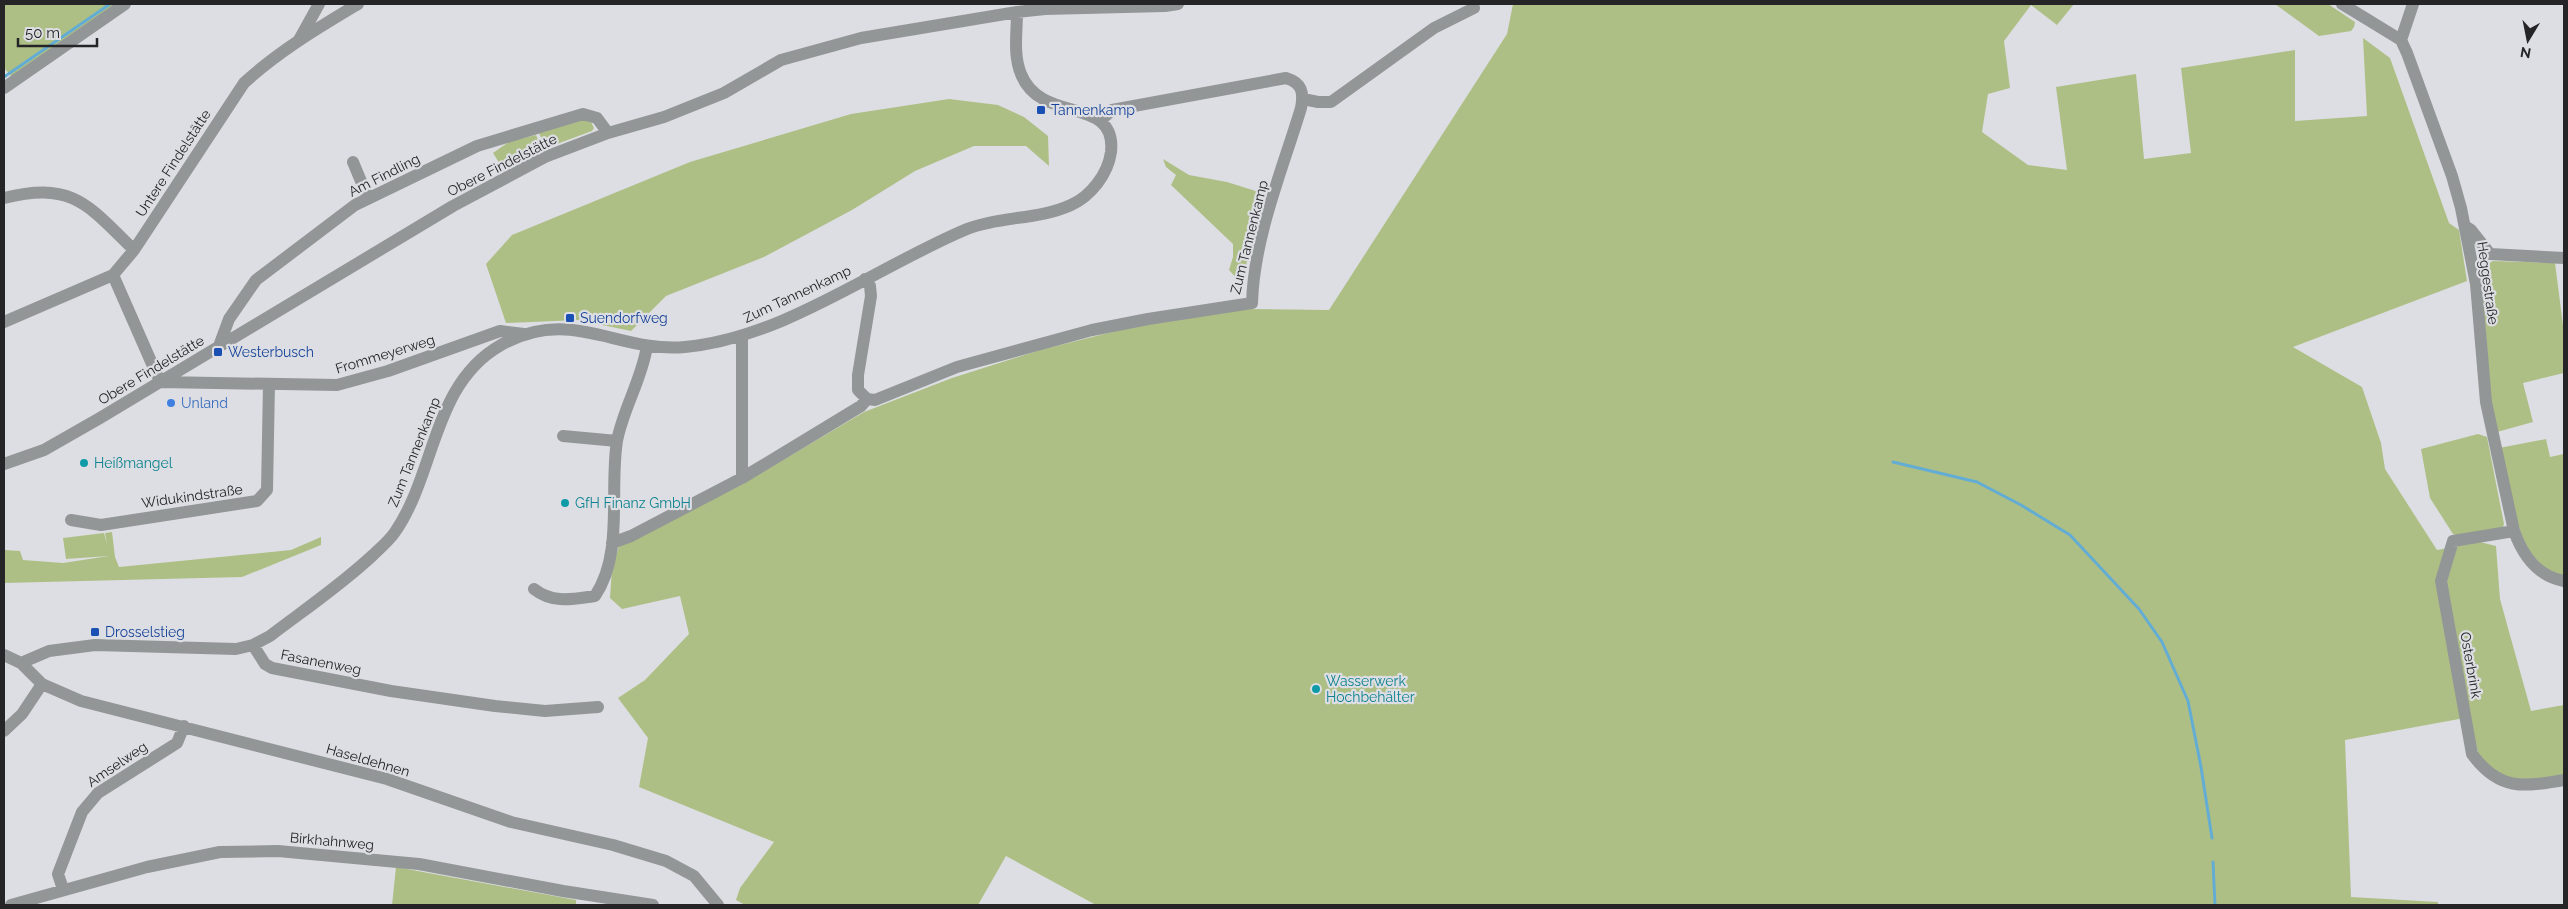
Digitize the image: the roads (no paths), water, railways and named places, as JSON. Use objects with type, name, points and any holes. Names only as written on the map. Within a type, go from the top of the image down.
[{"type":"street","points":[[4,88],[125,4]]},
{"type":"street","points":[[299,40],[319,4]]},
{"type":"street","name":"Untere Findelstätte","points":[[4,322],[113,275],[134,250],[244,83],[266,63],[299,40],[358,4]]},
{"type":"street","name":"Obere Findelstätte","points":[[4,464],[44,450],[453,206],[545,157],[608,133],[664,117],[724,92],[781,60],[816,48],[861,38],[1018,12],[1045,9],[1165,6],[1178,4]]},
{"type":"street","points":[[2342,4],[2401,40],[2413,4]]},
{"type":"street","points":[[1018,12],[1016,56],[1021,74],[1031,91],[1045,102],[1100,120],[1112,110],[1286,78],[1296,81],[1302,90],[1303,99],[1330,102],[1434,28],[1474,8]]},
{"type":"street","name":"Heggestraße","points":[[2401,40],[2452,176],[2464,226],[2474,273],[2486,402],[2514,531],[2519,545],[2531,564],[2544,574],[2564,582]]},
{"type":"street","name":"Zum Tannenkamp","points":[[866,400],[876,400],[957,368],[1092,330],[1252,303],[1252,285],[1267,216],[1303,99]]},
{"type":"street","name":"Am Findling","points":[[219,346],[229,319],[256,280],[355,205],[477,146],[583,114],[597,118],[608,133]]},
{"type":"street","name":"Zum Tannenkamp","points":[[253,645],[270,636],[359,568],[394,534],[410,506],[450,398],[472,368],[499,346],[524,334],[545,330],[581,329],[647,346],[684,347],[742,336],[782,320],[969,228],[1049,212],[1071,205],[1089,193],[1102,176],[1110,158],[1110,135],[1108,128],[1100,120]]},
{"type":"street","points":[[353,162],[368,198]]},
{"type":"street","points":[[4,198],[34,192],[60,193],[89,206],[134,250]]},
{"type":"street","points":[[2464,226],[2471,230],[2490,254],[2564,258]]},
{"type":"street","points":[[2474,273],[2490,254]]},
{"type":"street","points":[[113,275],[160,382]]},
{"type":"street","name":"Zum Tannenkamp","points":[[865,280],[870,286],[871,296],[858,375],[858,390],[866,400]]},
{"type":"street","name":"Frommeyerweg","points":[[160,382],[337,385],[388,371],[500,331],[524,334]]},
{"type":"street","name":"Zum Tannenkamp","points":[[742,336],[742,478]]},
{"type":"street","points":[[534,589],[544,597],[559,600],[596,596],[602,586],[612,543],[617,441],[644,363],[647,346]]},
{"type":"street","name":"Widukindstraße","points":[[71,520],[100,525],[257,501],[267,490],[269,384]]},
{"type":"street","name":"Zum Tannenkamp","points":[[612,543],[631,536],[742,478],[861,406],[866,400]]},
{"type":"street","points":[[564,436],[617,441]]},
{"type":"street","name":"Osterbrink","points":[[2514,531],[2453,541],[2441,581],[2472,754],[2483,768],[2497,779],[2514,785],[2531,785],[2564,780]]},
{"type":"street","points":[[20,663],[50,651],[94,645],[114,644],[223,649],[253,645]]},
{"type":"street","name":"Fasanenweg","points":[[253,645],[265,664],[272,668],[391,691],[545,711],[598,707]]},
{"type":"street","name":"Haseldehnen","points":[[4,655],[20,663],[42,684],[81,700],[386,779],[511,822],[613,844],[666,861],[694,876],[713,896],[718,905]]},
{"type":"street","points":[[4,731],[22,714],[42,684]]},
{"type":"street","name":"Amselweg","points":[[63,889],[58,874],[82,812],[98,792],[177,743],[184,726]]},
{"type":"street","name":"Birkhahnweg","points":[[12,905],[63,889],[147,867],[220,852],[278,851],[419,864],[653,905]]},
{"type":"waterway","points":[[4,77],[110,4]]},
{"type":"waterway","points":[[1893,462],[1977,482],[2021,505],[2070,535],[2139,609],[2162,642],[2188,701],[2212,838]]},
{"type":"waterway","points":[[2213,862],[2215,905]]},
{"type":"place","name":"Tannenkamp","points":[[1041,110]]},
{"type":"place","name":"Suendorfweg","points":[[570,318]]},
{"type":"place","name":"Westerbusch","points":[[218,352]]},
{"type":"place","name":"Unland","points":[[171,403]]},
{"type":"place","name":"Heißmangel","points":[[84,463]]},
{"type":"place","name":"GfH Finanz GmbH","points":[[565,503]]},
{"type":"place","name":"Drosselstieg","points":[[95,632]]},
{"type":"place","name":"Wasserwerk Hochbehälter","points":[[1316,689]]}]
